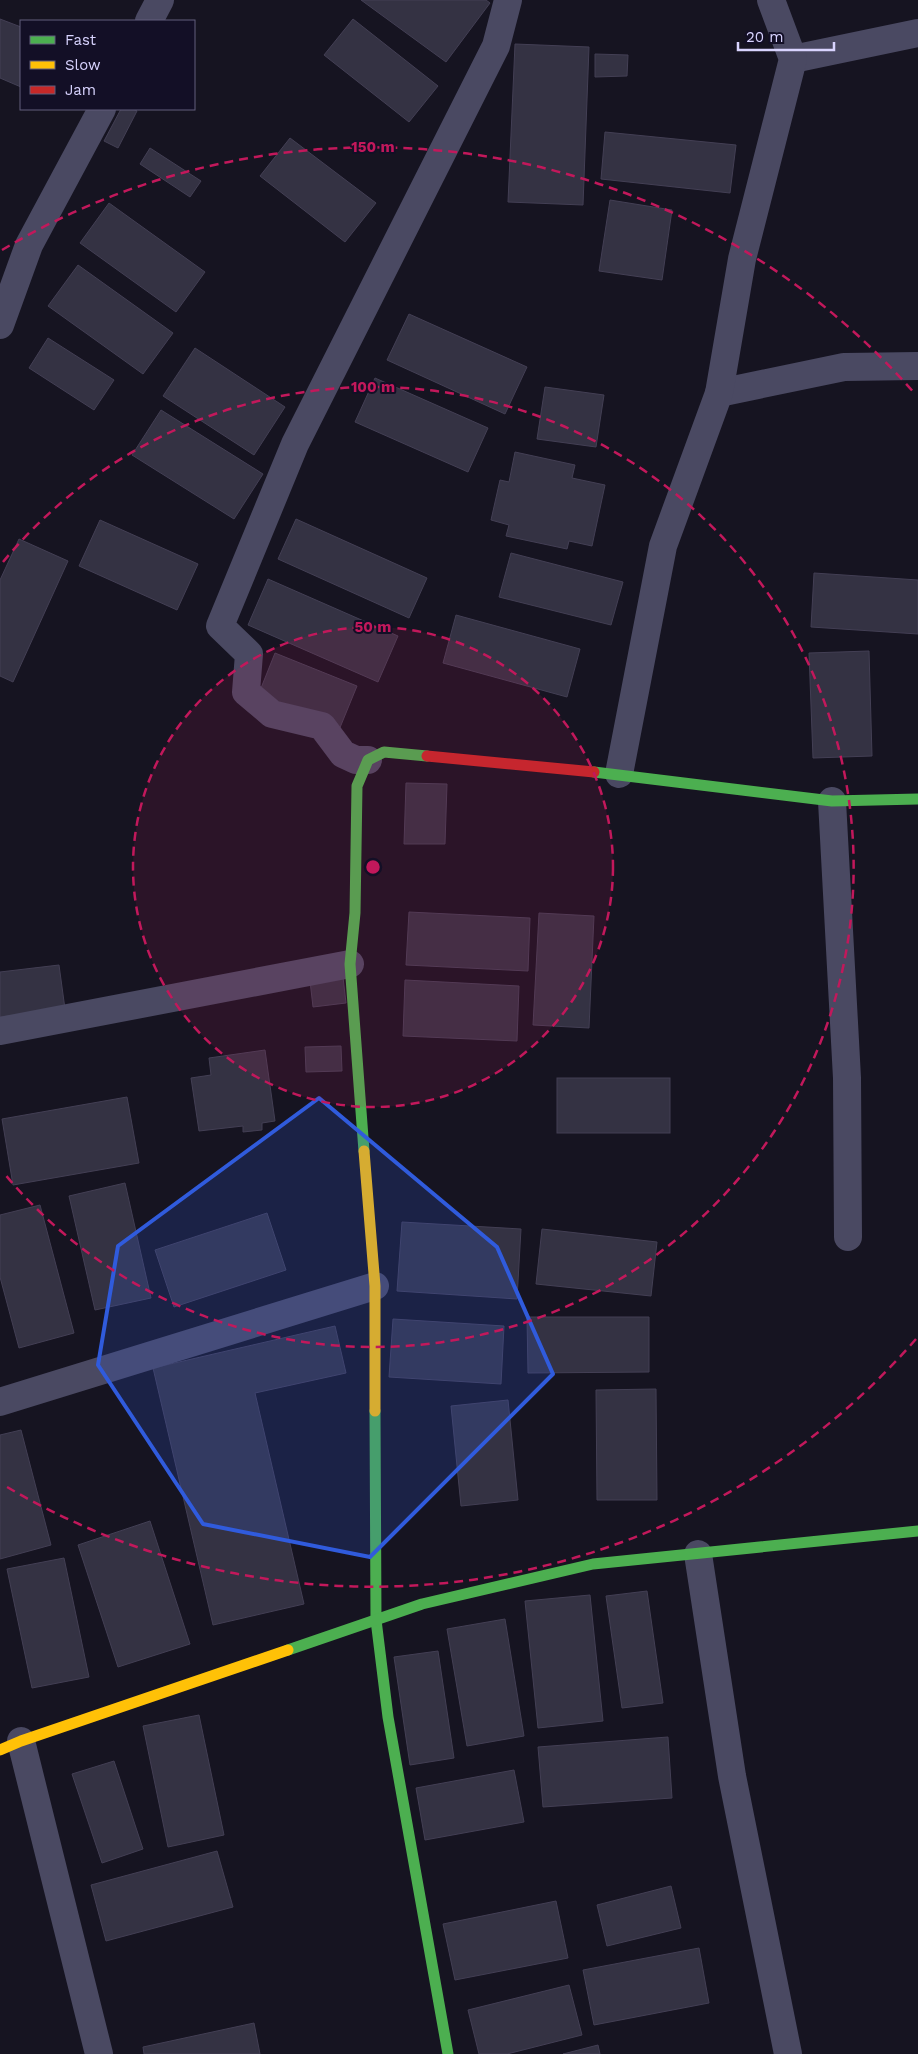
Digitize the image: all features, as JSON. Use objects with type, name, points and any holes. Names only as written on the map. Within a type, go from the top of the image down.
[{"type":"street","points":[[150,20],[160,0]]},
{"type":"street","points":[[508,0],[496,46],[295,444],[220,626],[250,654],[246,692],[272,714],[322,726],[343,754],[356,760],[368,760],[384,752],[619,774],[832,801],[918,799]]},
{"type":"street","points":[[619,774],[663,546],[719,393],[742,259],[793,59],[771,0]]},
{"type":"street","points":[[793,59],[918,33]]},
{"type":"street","points":[[0,325],[30,245],[101,110]]},
{"type":"street","points":[[719,393],[844,367],[918,366]]},
{"type":"street","points":[[368,760],[357,786],[355,913],[350,964],[375,1286],[376,1620],[388,1718],[448,2054]]},
{"type":"street","points":[[832,801],[847,1078],[848,1237]]},
{"type":"street","points":[[0,1031],[350,964]]},
{"type":"street","points":[[0,1402],[375,1286]]},
{"type":"street","points":[[98,2054],[10,1745],[422,1604],[593,1564],[918,1532]]},
{"type":"street","points":[[698,1554],[732,1776],[788,2054]]},
{"type":"highlighted area","points":[[319,1098],[497,1247],[553,1374],[370,1557],[203,1524],[98,1365],[118,1246]]},
{"type":"building","points":[[361,0],[486,0],[490,3],[446,62]]},
{"type":"building","points":[[0,19],[20,27],[20,87],[0,78]]},
{"type":"building","points":[[353,19],[438,86],[409,122],[324,55]]},
{"type":"building","points":[[515,44],[589,47],[583,205],[508,202]]},
{"type":"building","points":[[595,54],[628,55],[627,76],[595,77]]},
{"type":"building","points":[[120,110],[137,111],[118,148],[104,141]]},
{"type":"building","points":[[605,132],[736,145],[730,193],[601,179]]},
{"type":"building","points":[[290,138],[376,203],[345,242],[260,176]]},
{"type":"building","points":[[150,148],[201,181],[190,197],[140,164]]},
{"type":"building","points":[[610,200],[672,210],[662,280],[599,271]]},
{"type":"building","points":[[109,203],[205,272],[176,312],[80,243]]},
{"type":"building","points":[[78,265],[173,333],[143,374],[48,306]]},
{"type":"building","points":[[409,314],[527,367],[505,414],[387,360]]},
{"type":"building","points":[[48,338],[114,380],[94,410],[29,368]]},
{"type":"building","points":[[195,348],[285,407],[254,455],[163,396]]},
{"type":"building","points":[[375,378],[488,428],[468,472],[355,422]]},
{"type":"building","points":[[545,387],[604,395],[596,447],[537,439]]},
{"type":"building","points":[[161,410],[263,474],[234,519],[132,455]]},
{"type":"building","points":[[515,452],[575,465],[572,478],[605,485],[592,546],[569,541],[567,549],[506,536],[509,525],[491,520],[500,480],[509,482]]},
{"type":"building","points":[[296,519],[427,578],[409,618],[278,559]]},
{"type":"building","points":[[100,520],[198,564],[177,610],[79,566]]},
{"type":"building","points":[[19,539],[68,561],[13,682],[0,676],[0,580]]},
{"type":"building","points":[[511,553],[623,582],[611,625],[499,597]]},
{"type":"building","points":[[814,573],[918,580],[918,634],[811,627]]},
{"type":"building","points":[[268,579],[398,636],[378,682],[248,625]]},
{"type":"building","points":[[456,615],[580,649],[567,697],[443,663]]},
{"type":"building","points":[[869,651],[872,756],[813,758],[809,653]]},
{"type":"building","points":[[275,653],[357,686],[339,730],[257,698]]},
{"type":"building","points":[[406,783],[447,784],[445,844],[404,844]]},
{"type":"building","points":[[409,912],[530,918],[528,971],[406,965]]},
{"type":"building","points":[[539,913],[594,916],[589,1028],[533,1025]]},
{"type":"building","points":[[59,965],[65,1009],[0,1017],[0,972]]},
{"type":"building","points":[[343,977],[346,1003],[313,1007],[310,981]]},
{"type":"building","points":[[405,980],[519,986],[517,1041],[403,1036]]},
{"type":"building","points":[[341,1046],[342,1071],[306,1072],[305,1047]]},
{"type":"building","points":[[265,1050],[275,1121],[262,1123],[262,1130],[243,1132],[243,1126],[199,1131],[191,1078],[211,1075],[209,1058]]},
{"type":"building","points":[[557,1078],[670,1078],[670,1133],[557,1133]]},
{"type":"building","points":[[127,1097],[139,1163],[13,1185],[2,1119]]},
{"type":"building","points":[[125,1183],[151,1298],[95,1310],[69,1196]]},
{"type":"building","points":[[40,1205],[74,1333],[19,1348],[0,1277],[0,1215]]},
{"type":"building","points":[[267,1213],[286,1270],[174,1307],[155,1250]]},
{"type":"building","points":[[402,1222],[521,1229],[517,1299],[397,1291]]},
{"type":"building","points":[[542,1229],[657,1242],[651,1296],[536,1284]]},
{"type":"building","points":[[527,1317],[649,1317],[649,1372],[528,1373]]},
{"type":"building","points":[[393,1319],[504,1326],[501,1384],[389,1377]]},
{"type":"building","points":[[335,1326],[346,1373],[255,1393],[304,1604],[213,1625],[153,1368]]},
{"type":"building","points":[[656,1389],[657,1500],[597,1500],[596,1390]]},
{"type":"building","points":[[508,1400],[518,1500],[461,1506],[451,1406]]},
{"type":"building","points":[[21,1430],[51,1545],[0,1559],[0,1435]]},
{"type":"building","points":[[150,1521],[190,1644],[118,1667],[78,1545]]},
{"type":"building","points":[[64,1558],[89,1677],[32,1688],[7,1569]]},
{"type":"building","points":[[647,1591],[663,1703],[622,1708],[606,1596]]},
{"type":"building","points":[[590,1595],[603,1721],[538,1728],[525,1601]]},
{"type":"building","points":[[505,1619],[524,1736],[467,1746],[447,1629]]},
{"type":"building","points":[[438,1651],[454,1758],[410,1765],[394,1657]]},
{"type":"building","points":[[199,1715],[224,1835],[168,1847],[143,1726]]},
{"type":"building","points":[[668,1737],[672,1798],[543,1807],[538,1747]]},
{"type":"building","points":[[114,1761],[143,1849],[102,1863],[72,1774]]},
{"type":"building","points":[[514,1770],[524,1822],[425,1840],[416,1788]]},
{"type":"building","points":[[217,1851],[233,1907],[106,1941],[91,1885]]},
{"type":"building","points":[[671,1886],[681,1928],[607,1946],[597,1905]]},
{"type":"building","points":[[556,1901],[568,1958],[455,1980],[443,1924]]},
{"type":"building","points":[[699,1948],[709,2003],[594,2025],[583,1970]]},
{"type":"building","points":[[569,1985],[582,2035],[507,2054],[479,2054],[468,2010]]},
{"type":"building","points":[[254,2023],[260,2054],[144,2054],[143,2047]]},
{"type":"building","points":[[598,2045],[600,2054],[563,2054]]},
{"type":"traffic: fast","points":[[364,1151],[350,964],[355,913],[357,786],[368,760],[384,752],[427,756]]},
{"type":"traffic: fast","points":[[594,772],[832,801],[918,799]]},
{"type":"traffic: fast","points":[[375,1411],[376,1620],[388,1717],[448,2054]]},
{"type":"traffic: fast","points":[[288,1650],[422,1604],[593,1564],[918,1531]]},
{"type":"traffic: slow","points":[[364,1151],[375,1286],[375,1411]]},
{"type":"traffic: slow","points":[[0,1750],[21,1741],[288,1650]]},
{"type":"traffic: jam","points":[[427,756],[594,772]]}]
